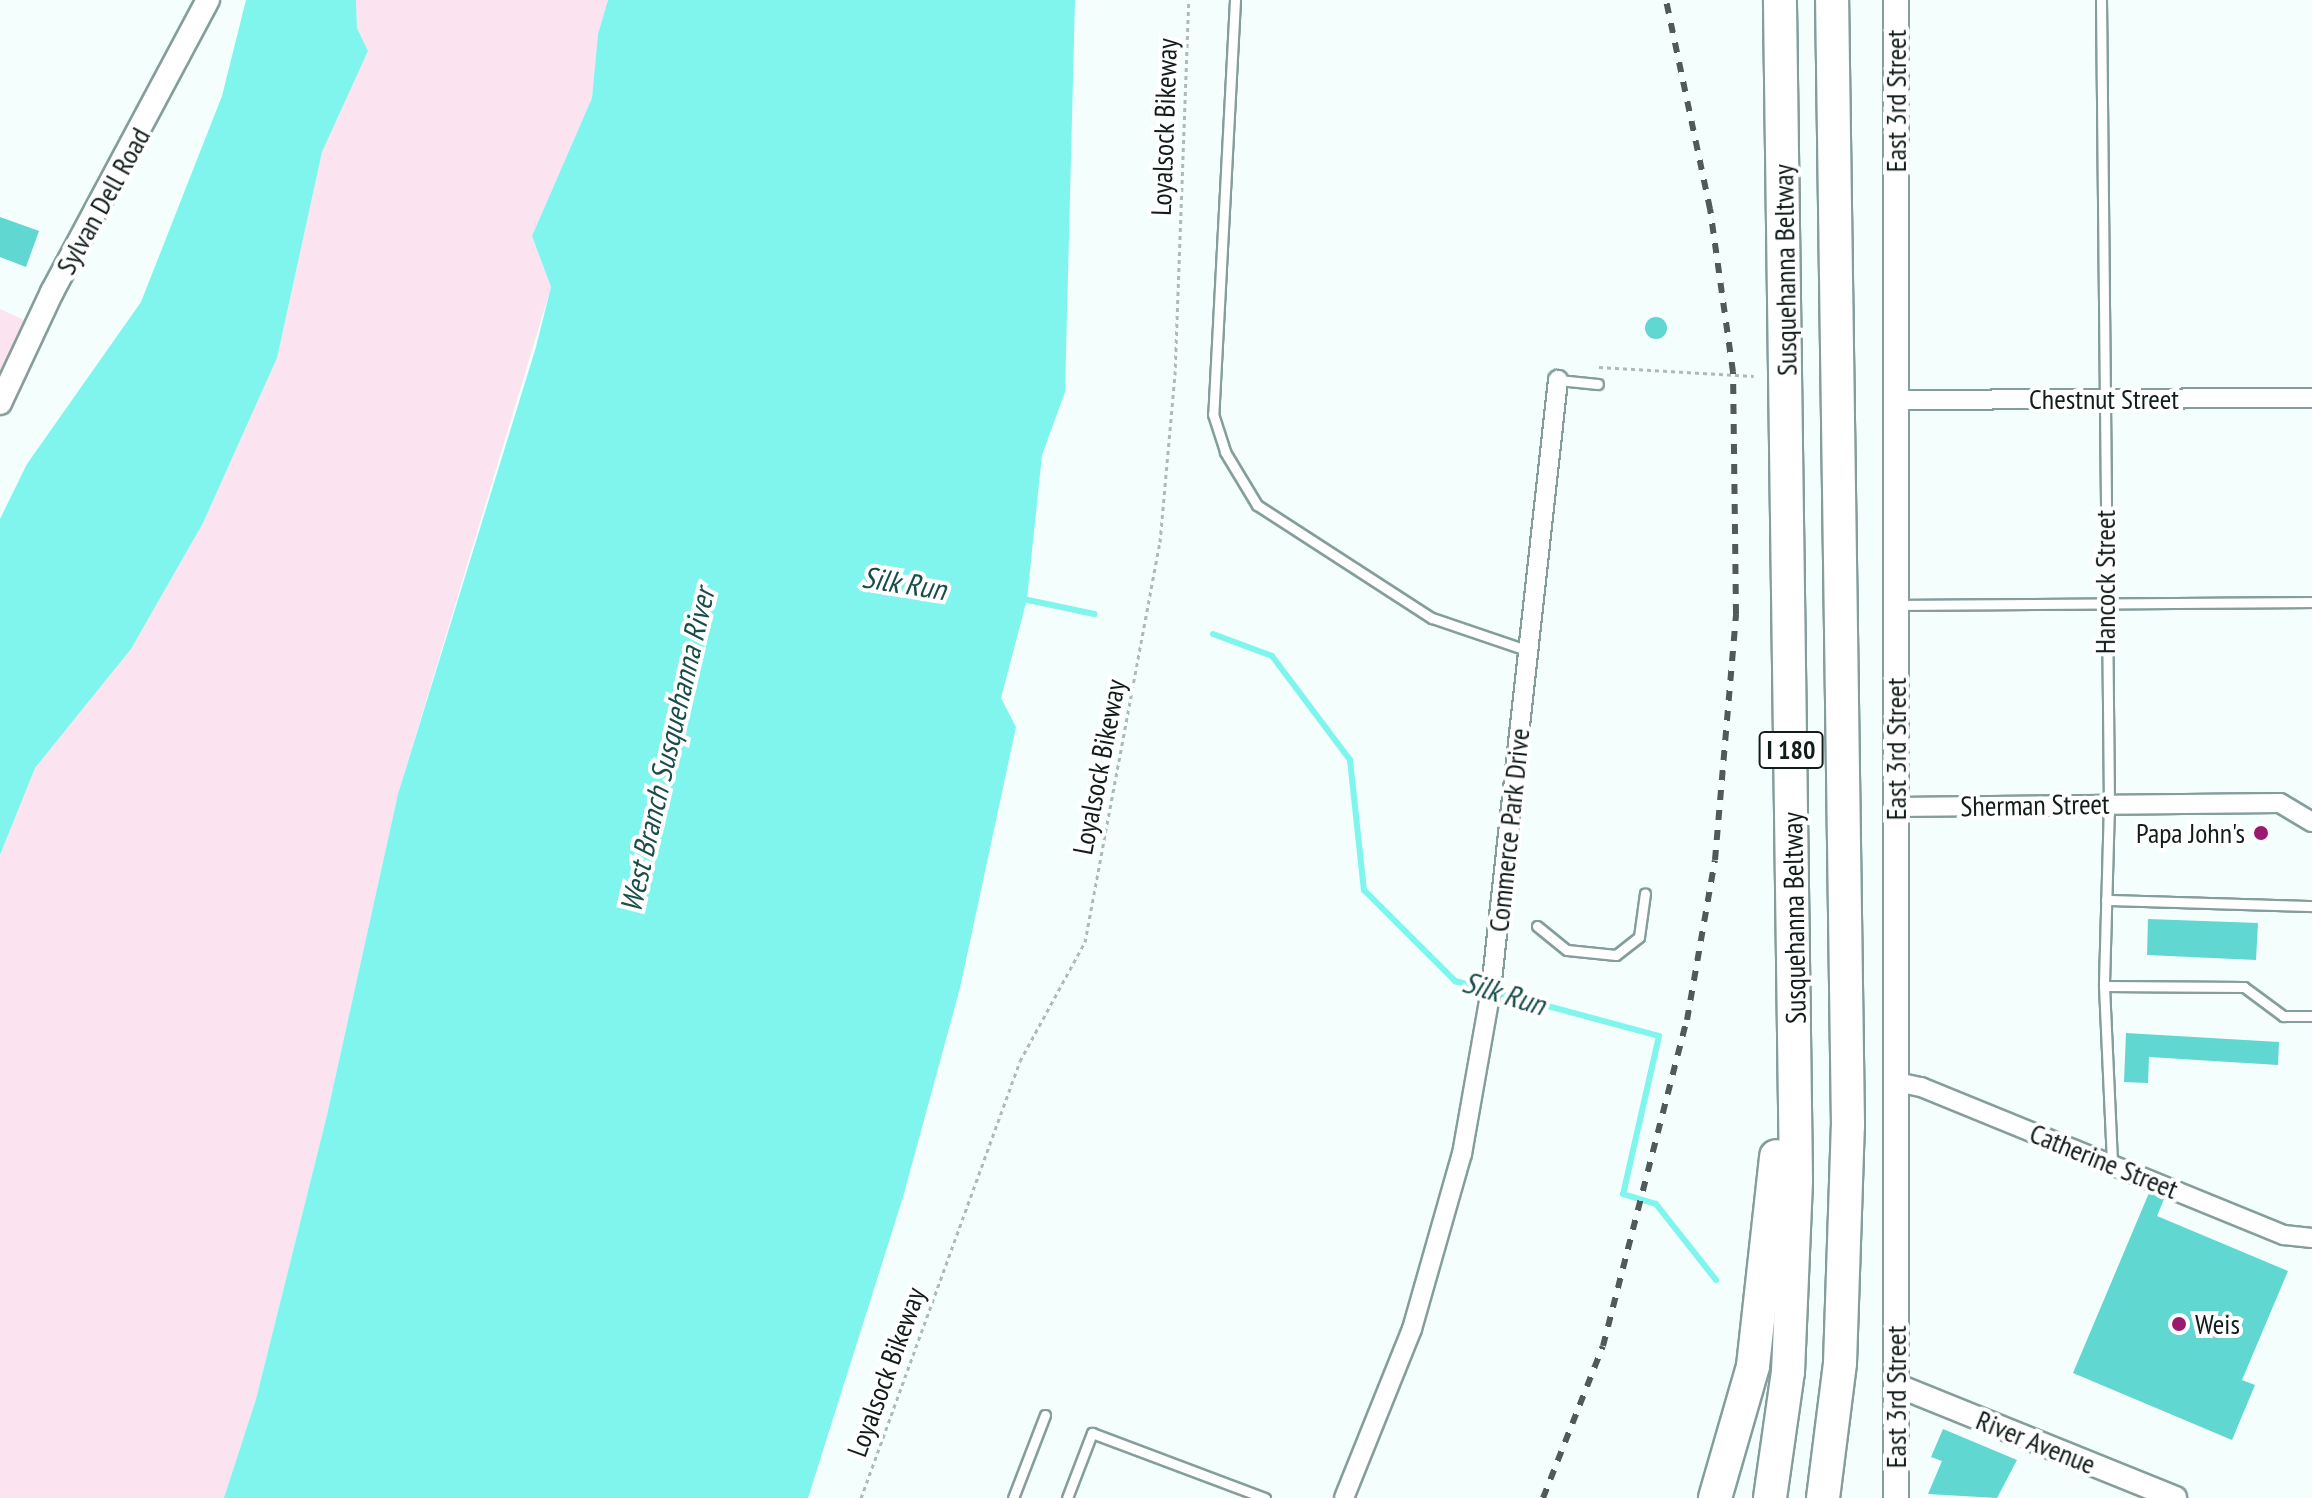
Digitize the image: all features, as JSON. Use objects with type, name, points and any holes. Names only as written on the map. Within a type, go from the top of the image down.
[{"type":"highway","name":"Susquehanna Beltway","points":[[1770,1498],[1794,1285],[1780,0]]},
{"type":"highway","name":"Susquehanna Beltway","points":[[1823,1498],[1842,1333],[1848,1126],[1832,0]]},
{"type":"highway","points":[[1715,1498],[1753,1366],[1770,1253],[1791,805]]},
{"type":"main road","name":"East 3rd Street","points":[[1896,0],[1896,1498]]},
{"type":"street","name":"Sylvan Dell Road","points":[[0,403],[52,292],[208,0]]},
{"type":"street","name":"Commerce Park Drive","points":[[1344,1498],[1386,1400],[1436,1254],[1462,1154],[1492,974],[1558,380]]},
{"type":"street","name":"Chestnut Street","points":[[1897,400],[2312,398]]},
{"type":"street","name":"Sherman Street","points":[[1896,807],[2280,803],[2312,822]]},
{"type":"street","name":"Catherine Street","points":[[1897,1082],[2112,1164],[2284,1235],[2312,1238]]},
{"type":"street","name":"River Avenue","points":[[1896,1385],[2175,1498]]},
{"type":"lane","points":[[1235,0],[1213,414],[1225,452],[1257,505],[1432,618],[1529,651]]},
{"type":"lane","name":"Hancock Street","points":[[2101,0],[2109,804],[2104,986],[2112,1164]]},
{"type":"lane","points":[[1558,380],[1598,384]]},
{"type":"lane","points":[[1897,605],[2312,602]]},
{"type":"lane","points":[[1537,926],[1567,950],[1616,955],[1639,937],[1645,893]]},
{"type":"lane","points":[[2106,900],[2312,906]]},
{"type":"lane","points":[[2104,986],[2244,987],[2283,1016],[2312,1016]]},
{"type":"lane","points":[[1013,1498],[1045,1415]]},
{"type":"lane","points":[[1067,1498],[1092,1433],[1265,1498]]},
{"type":"path","name":"Loyalsock Bikeway","points":[[861,1498],[1020,1061],[1085,942],[1160,542],[1175,375],[1189,0]]},
{"type":"path","points":[[1599,367],[1754,376]]},
{"type":"shaded area","points":[[356,0],[608,0],[598,34],[592,98],[532,236],[551,287],[398,794],[327,1115],[256,1399],[224,1498],[0,1498],[0,855],[35,768],[131,649],[203,523],[277,358],[322,152],[368,51],[357,28]]},
{"type":"shaded area","points":[[0,309],[26,321],[0,387]]},
{"type":"water","points":[[246,0],[356,0],[357,28],[368,51],[322,152],[277,358],[203,523],[131,649],[35,768],[0,855],[0,519],[27,464],[141,302],[222,96]]},
{"type":"water","name":"West Branch Susquehanna River","points":[[608,0],[1075,0],[1065,392],[1042,455],[1027,599],[1001,698],[1016,727],[960,988],[903,1197],[808,1498],[224,1498],[256,1399],[327,1115],[398,794],[536,347],[551,287],[532,236],[592,98],[598,34]]},
{"type":"building","points":[[0,217],[39,231],[26,267],[0,257]]},
{"type":"building","points":[[1656,317],[1664,320],[1667,328],[1664,336],[1656,339],[1648,336],[1645,328],[1648,320]]},
{"type":"building","points":[[2148,919],[2258,923],[2256,960],[2147,955]]},
{"type":"building","points":[[2126,1033],[2279,1042],[2278,1065],[2149,1057],[2148,1083],[2124,1082]]},
{"type":"building","name":"Weis","points":[[2149,1193],[2164,1199],[2157,1216],[2288,1271],[2242,1380],[2255,1385],[2232,1440],[2073,1373]]},
{"type":"building","points":[[1943,1429],[2017,1460],[1997,1498],[1928,1494],[1942,1461],[1931,1457]]},
{"type":"waterway","name":"Silk Run","points":[[1023,599],[1094,614]]},
{"type":"waterway","name":"Silk Run","points":[[1213,634],[1272,656],[1350,760],[1364,890],[1455,981],[1659,1036],[1623,1194],[1656,1204],[1716,1280]]},
{"type":"railway","points":[[1543,1498],[1603,1346],[1687,1020],[1715,860],[1736,614],[1733,372],[1710,209],[1666,0]]},
{"type":"place","name":"Papa John's","points":[[2261,833]]},
{"type":"place","name":"Weis","points":[[2179,1324]]}]
